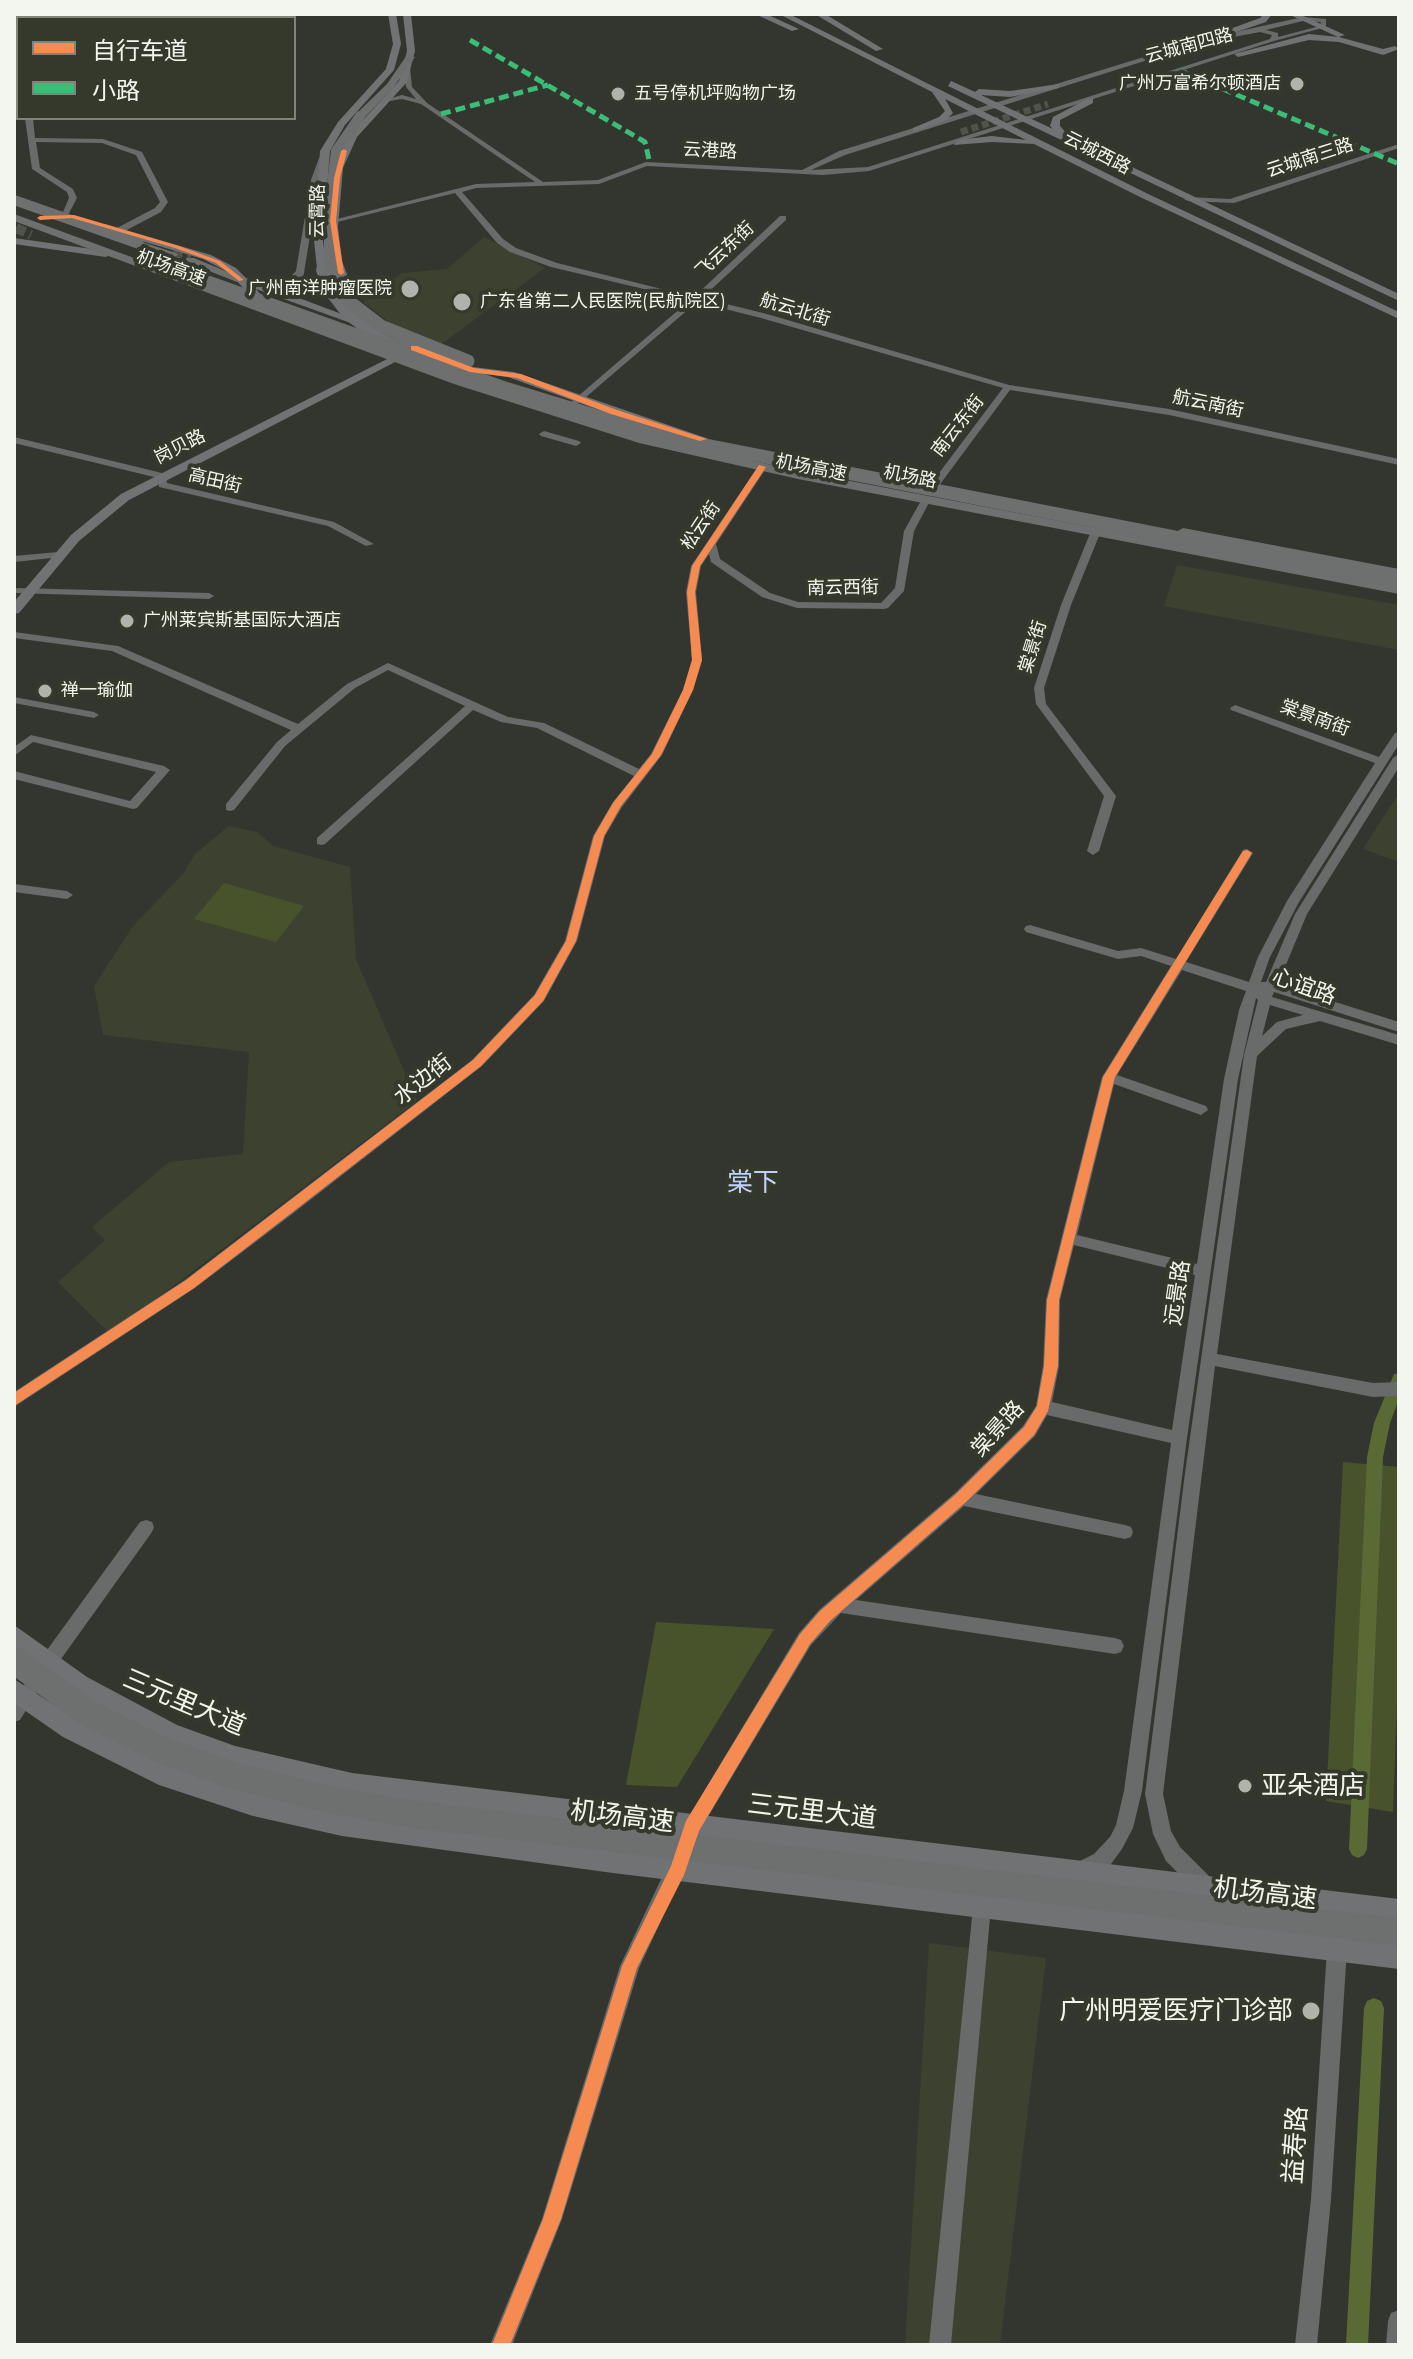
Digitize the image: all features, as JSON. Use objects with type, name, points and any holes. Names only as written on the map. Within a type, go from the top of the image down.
[{"type":"highway","points":[[408,62],[390,86],[360,116],[336,151],[331,270],[351,303],[373,322],[669,438]]},
{"type":"highway","points":[[14,200],[172,255]]},
{"type":"highway","points":[[14,222],[40,218]]},
{"type":"highway","name":"机场路","points":[[40,218],[414,348],[469,373],[703,439],[1399,573]]},
{"type":"highway","points":[[14,222],[106,254]]},
{"type":"highway","name":"机场高速","points":[[14,222],[492,383],[669,438],[843,475],[1399,581]]},
{"type":"highway","points":[[31,235],[106,254]]},
{"type":"highway","name":"机场路","points":[[106,254],[529,406],[618,433],[762,467],[1399,590]]},
{"type":"highway","points":[[190,260],[241,280]]},
{"type":"highway","points":[[1287,569],[1298,566],[1300,559],[1291,553]]},
{"type":"highway","name":"机场高速","points":[[14,1660],[88,1713],[162,1750],[234,1776],[317,1797],[410,1814],[1399,1932]]},
{"type":"main road","points":[[407,14],[411,35],[408,62]]},
{"type":"main road","points":[[759,14],[857,53]]},
{"type":"main road","name":"云城西路","points":[[783,14],[857,53],[1399,316]]},
{"type":"main road","points":[[799,14],[889,54]]},
{"type":"main road","points":[[819,14],[879,49]]},
{"type":"main road","points":[[1201,41],[1263,20],[1268,14]]},
{"type":"main road","points":[[1292,14],[1306,16],[1383,52]]},
{"type":"main road","points":[[390,16],[397,44],[390,70],[341,124],[324,154],[318,236],[324,279],[348,314],[399,351],[469,373],[618,433]]},
{"type":"main road","points":[[1323,24],[1398,53]]},
{"type":"main road","points":[[1238,54],[1309,37],[1398,53]]},
{"type":"main road","name":"云霄路","points":[[408,62],[403,82],[360,127],[344,151],[338,168],[332,215],[341,273],[356,302],[414,348]]},
{"type":"main road","name":"云城西路","points":[[938,78],[1232,221],[1399,298]]},
{"type":"main road","points":[[928,86],[945,89],[951,84],[995,94],[1056,86]]},
{"type":"main road","points":[[916,130],[942,119],[950,111],[948,104],[928,86]]},
{"type":"main road","points":[[1074,144],[1059,133],[1054,122],[1062,113],[1090,101]]},
{"type":"main road","points":[[957,143],[1002,139],[1056,150],[1074,144]]},
{"type":"main road","points":[[40,218],[64,215],[207,257],[232,270],[255,294]]},
{"type":"main road","points":[[14,222],[106,254]]},
{"type":"main road","points":[[241,280],[337,312],[414,348]]},
{"type":"main road","name":"岗贝路","points":[[14,610],[20,593],[52,556],[99,516],[158,475],[390,356]]},
{"type":"main road","name":"三元里大道","points":[[14,1635],[47,1664],[105,1701],[171,1734],[280,1769],[407,1793],[1399,1911]]},
{"type":"main road","points":[[18,1701],[139,1765],[189,1786],[342,1824],[678,1869],[1399,1957]]},
{"type":"main road","points":[[728,1875],[718,1861],[717,1849],[732,1831]]},
{"type":"street","name":"云城南四路","points":[[1039,100],[1306,16]]},
{"type":"street","name":"云城南四路","points":[[1048,104],[1323,24]]},
{"type":"street","points":[[1253,31],[1276,34],[1272,40],[1238,54],[869,169],[801,172],[842,153],[1201,41],[1253,31]]},
{"type":"street","points":[[408,62],[409,87],[425,104],[540,182]]},
{"type":"street","points":[[1026,95],[1024,99],[1029,106],[1060,110]]},
{"type":"street","points":[[386,101],[407,98],[425,104]]},
{"type":"street","points":[[29,120],[36,169],[70,191],[73,198],[64,215]]},
{"type":"street","points":[[942,122],[969,125],[976,130],[970,139]]},
{"type":"street","points":[[801,172],[952,127]]},
{"type":"street","points":[[801,172],[860,165],[961,132]]},
{"type":"street","points":[[34,140],[103,141],[139,154],[164,202],[158,210],[118,231]]},
{"type":"street","name":"云城南三路","points":[[1188,199],[1231,201],[1399,146]]},
{"type":"street","points":[[341,273],[333,282],[311,286],[299,280],[315,180],[324,154],[344,151]]},
{"type":"street","name":"云港路","points":[[332,215],[486,185],[599,182],[646,164],[801,172]]},
{"type":"street","name":"航云北街","points":[[457,191],[500,241],[513,250],[554,265],[695,300],[1008,387]]},
{"type":"street","points":[[1231,201],[1227,207],[1232,221]]},
{"type":"street","name":"飞云东街","points":[[576,402],[695,300],[783,218]]},
{"type":"street","points":[[241,280],[277,284],[292,280],[301,271]]},
{"type":"street","name":"航云南街","points":[[1008,387],[1169,412],[1399,462]]},
{"type":"street","name":"南云东街","points":[[935,485],[1008,387]]},
{"type":"street","points":[[544,434],[576,443]]},
{"type":"street","name":"高田街","points":[[14,440],[158,475],[162,485],[331,524],[369,544]]},
{"type":"street","name":"松云街","points":[[697,660],[691,581],[696,566],[762,467]]},
{"type":"street","name":"南云西街","points":[[711,544],[715,560],[730,573],[777,599],[797,605],[884,606],[900,589],[909,531],[926,499]]},
{"type":"street","name":"棠景街","points":[[1093,851],[1110,796],[1041,704],[1039,688],[1074,582],[1096,531]]},
{"type":"street","points":[[14,559],[52,556]]},
{"type":"street","points":[[20,593],[209,596]]},
{"type":"street","points":[[14,635],[114,648],[299,729]]},
{"type":"street","name":"水边街","points":[[14,1400],[190,1284],[496,1045],[539,998],[564,960],[599,836],[617,805],[642,775],[675,719],[697,660]]},
{"type":"street","points":[[230,807],[281,744],[351,686],[388,666],[505,720],[540,725],[642,775]]},
{"type":"street","points":[[14,700],[94,715]]},
{"type":"street","points":[[321,841],[472,705]]},
{"type":"street","name":"棠景南街","points":[[1235,708],[1382,762]]},
{"type":"street","name":"远景路","points":[[1077,1873],[1109,1853],[1128,1815],[1235,1053],[1252,988],[1293,901],[1399,735]]},
{"type":"street","points":[[14,753],[31,738],[164,770],[133,805],[14,775]]},
{"type":"street","name":"远景路","points":[[1207,1887],[1173,1854],[1162,1834],[1154,1794],[1251,1055],[1268,992],[1308,901],[1399,758]]},
{"type":"street","name":"棠景路","points":[[501,2345],[552,2219],[630,1966],[678,1869],[692,1827],[805,1639],[839,1605],[961,1498],[1029,1431],[1043,1407],[1051,1366],[1053,1300],[1109,1077],[1181,966],[1247,853]]},
{"type":"street","points":[[14,888],[67,895]]},
{"type":"street","points":[[1030,929],[1118,955],[1141,952],[1252,988]]},
{"type":"street","name":"心谊路","points":[[1252,988],[1399,1027]]},
{"type":"street","name":"心谊路","points":[[1268,992],[1324,1016],[1399,1040]]},
{"type":"street","points":[[1251,1055],[1282,1025],[1324,1016]]},
{"type":"street","points":[[1109,1077],[1201,1110]]},
{"type":"street","points":[[1067,1238],[1203,1271]]},
{"type":"street","points":[[1210,1359],[1373,1390],[1399,1389]]},
{"type":"street","points":[[1043,1407],[1179,1438]]},
{"type":"street","points":[[961,1498],[1125,1532]]},
{"type":"street","points":[[18,1701],[146,1527]]},
{"type":"street","points":[[839,1605],[1115,1646]]},
{"type":"street","points":[[940,2345],[982,1907]]},
{"type":"street","name":"益寿路","points":[[1306,2345],[1321,2199],[1337,1949]]},
{"type":"street","points":[[1397,2345],[1399,2321]]},
{"type":"shaded area","name":"广东省第二人民医院(民航院区)","points":[[484,237],[545,268],[440,345],[394,326],[363,302],[402,273],[447,269]]},
{"type":"shaded area","points":[[1177,565],[1399,605],[1399,650],[1164,606]]},
{"type":"shaded area","points":[[1399,793],[1399,862],[1363,849]]},
{"type":"shaded area","points":[[229,826],[257,832],[273,846],[350,867],[356,959],[417,1101],[110,1334],[58,1282],[105,1240],[92,1227],[169,1162],[243,1154],[249,1052],[103,1035],[94,986],[133,926],[183,874],[195,854]]},
{"type":"shaded area","points":[[929,1943],[1046,1958],[1000,2345],[905,2345]]},
{"type":"green space","points":[[224,883],[304,906],[276,942],[194,919]]},
{"type":"green space","points":[[1343,1462],[1399,1467],[1399,1647],[1393,1812],[1326,1801]]},
{"type":"green space","points":[[656,1622],[774,1629],[677,1787],[626,1785]]},
{"type":"waterway","points":[[1358,1849],[1375,1457],[1382,1423],[1399,1379]]},
{"type":"waterway","points":[[1357,2345],[1374,2008]]},
{"type":"tunnel","points":[[961,132],[1048,104]]},
{"type":"tunnel","points":[[16,228],[31,235]]},
{"type":"tunnel","points":[[172,255],[190,260]]},
{"type":"marked path","points":[[470,40],[645,142],[650,164]]},
{"type":"marked path","points":[[1181,71],[1399,164]]},
{"type":"marked path","points":[[441,114],[548,85]]},
{"type":"cycle path","points":[[341,273],[333,221],[337,178],[344,151]]},
{"type":"cycle path","points":[[40,218],[72,216],[177,247],[218,262],[241,280]]},
{"type":"cycle path","points":[[414,348],[473,370],[518,376],[614,412],[703,439]]},
{"type":"cycle path","points":[[14,1400],[190,1284],[286,1211],[477,1063],[539,998],[571,941],[599,836],[617,805],[656,755],[688,690],[697,660],[691,592],[696,566],[762,467]]},
{"type":"cycle path","points":[[501,2345],[552,2219],[630,1966],[678,1869],[692,1827],[805,1639],[825,1616],[961,1498],[1029,1431],[1043,1407],[1051,1366],[1053,1300],[1109,1077],[1247,853]]},
{"type":"place","name":"广州万富希尔顿酒店","points":[[1297,84]]},
{"type":"place","name":"五号停机坪购物广场","points":[[618,94]]},
{"type":"place","name":"广州南洋肿瘤医院","points":[[410,289]]},
{"type":"place","name":"广东省第二人民医院(民航院区)","points":[[462,302]]},
{"type":"place","name":"广州莱宾斯基国际大酒店","points":[[127,621]]},
{"type":"place","name":"禅一瑜伽","points":[[45,691]]},
{"type":"place","name":"亚朵酒店","points":[[1245,1786]]},
{"type":"place","name":"广州明爱医疗门诊部","points":[[1311,2011]]},
{"type":"district","name":"棠下","points":[[753,1183]]}]
